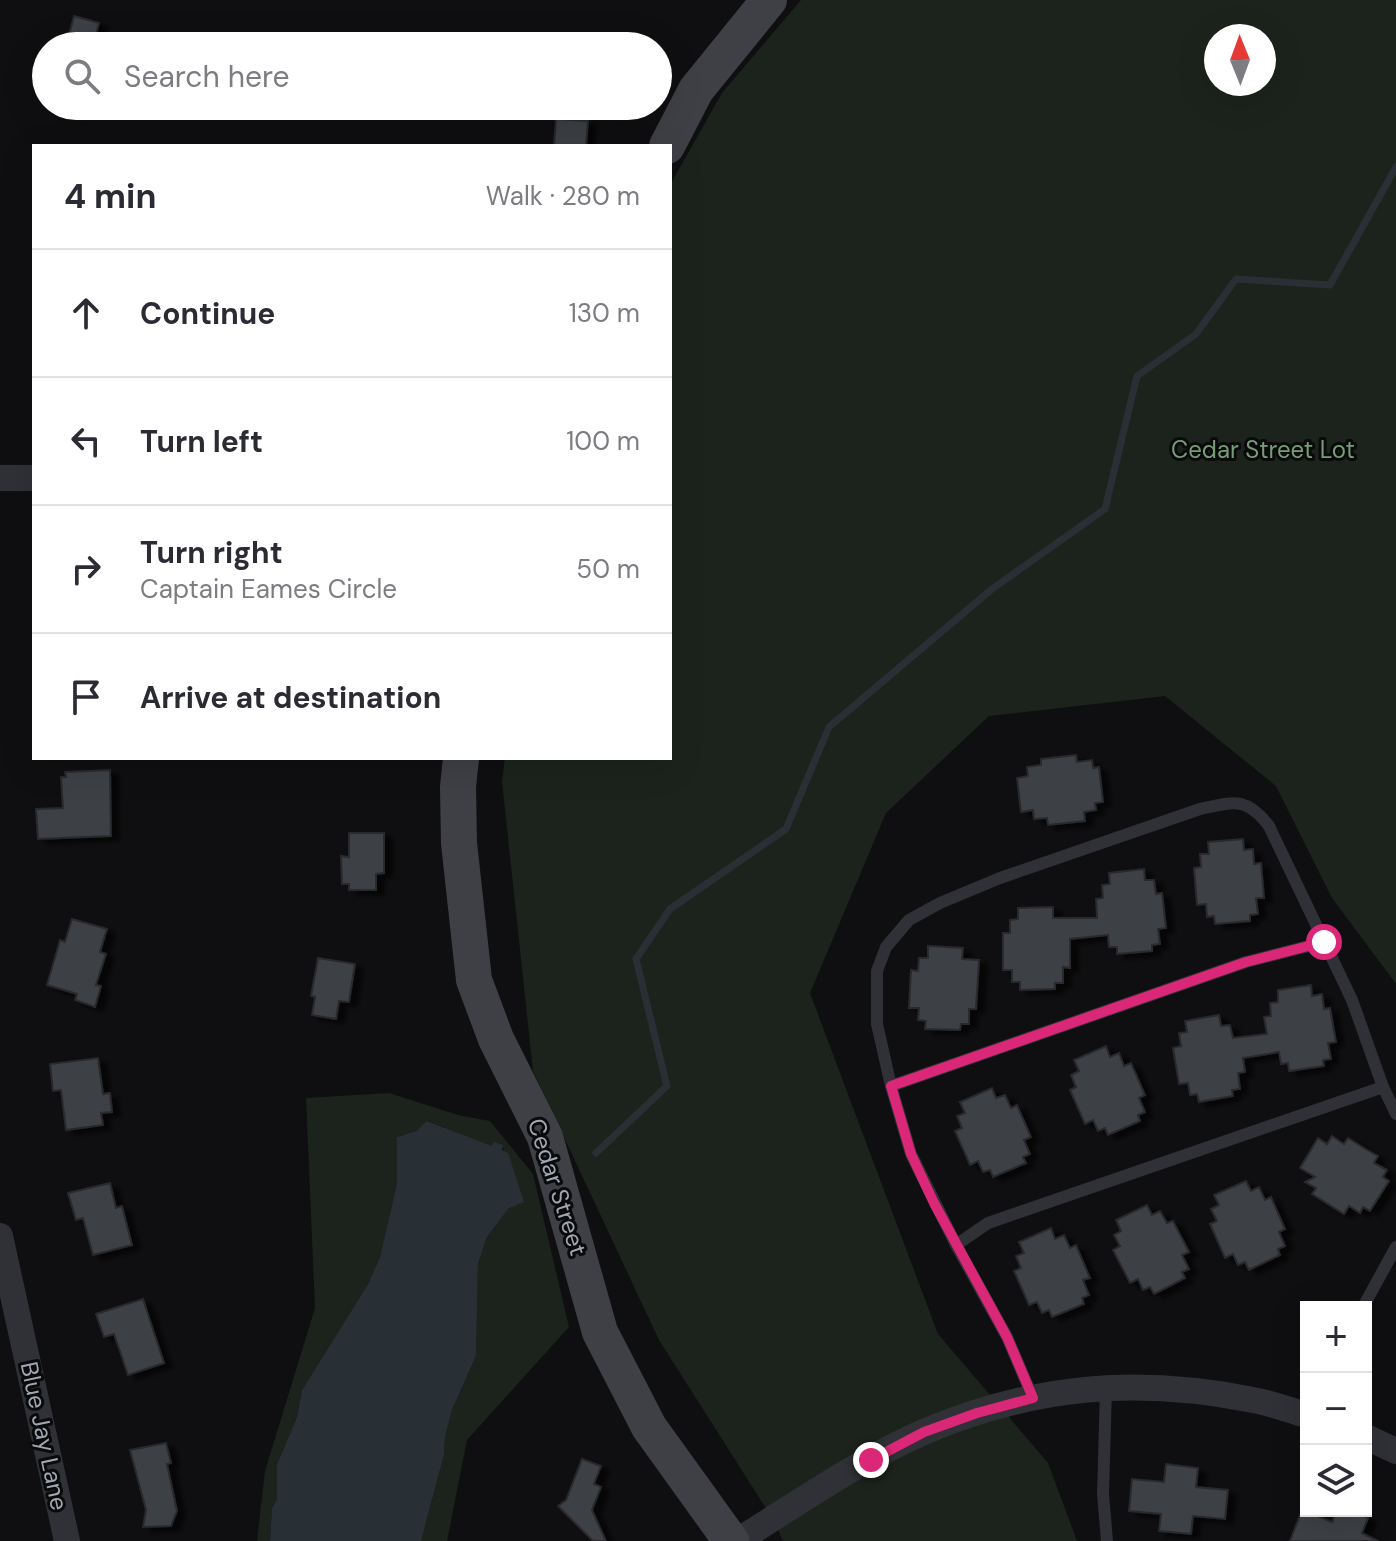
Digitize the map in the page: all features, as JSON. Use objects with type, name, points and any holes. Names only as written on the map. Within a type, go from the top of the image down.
[{"type":"street","points":[[668,144],[696,90],[769,0]]},
{"type":"street","points":[[0,478],[32,478]]},
{"type":"street","name":"Cedar Street","points":[[461,760],[459,843],[474,980],[496,1039],[545,1137],[600,1332],[649,1427],[734,1541]]},
{"type":"street","name":"Blue Jay Lane","points":[[0,1236],[67,1541]]},
{"type":"street","points":[[734,1541],[924,1432],[1033,1398],[1068,1390],[1106,1387],[1197,1391],[1300,1410]]},
{"type":"street","points":[[1372,1440],[1396,1451]]},
{"type":"lane","points":[[1033,1398],[1007,1337],[956,1245],[911,1154],[891,1086],[877,1024],[877,971],[886,947],[909,920],[940,903],[1000,878],[1200,809],[1229,803],[1257,809],[1269,826],[1352,1000],[1383,1087],[1396,1114]]},
{"type":"lane","points":[[891,1086],[1246,962],[1324,942]]},
{"type":"lane","points":[[956,1245],[988,1223],[1383,1087]]},
{"type":"lane","points":[[1366,1301],[1396,1247]]},
{"type":"lane","points":[[1106,1387],[1103,1494],[1107,1541]]},
{"type":"green space","name":"Cedar Street Lot","points":[[801,0],[1396,0],[1396,984],[1332,898],[1276,786],[1165,696],[989,716],[886,813],[810,993],[938,1334],[1048,1463],[1077,1541],[783,1541],[774,1521],[659,1340],[533,1071],[502,781],[505,760],[672,760],[672,181],[722,93]]},
{"type":"green space","points":[[389,1093],[458,1115],[490,1121],[533,1174],[569,1327],[467,1440],[447,1541],[421,1541],[444,1455],[452,1410],[476,1356],[478,1265],[487,1237],[509,1208],[503,1146],[493,1147],[428,1121],[416,1131],[397,1137],[398,1184],[380,1257],[368,1284],[302,1390],[297,1417],[277,1464],[277,1499],[272,1508],[270,1541],[257,1541],[265,1471],[315,1308],[306,1098]]},
{"type":"shaded area","points":[[427,1121],[492,1146],[494,1142],[503,1145],[502,1150],[508,1153],[524,1202],[509,1208],[487,1237],[478,1264],[476,1356],[452,1410],[444,1455],[421,1541],[270,1541],[272,1508],[277,1499],[277,1464],[297,1417],[302,1390],[368,1284],[380,1257],[397,1184],[397,1137],[416,1131]]},
{"type":"building","points":[[74,16],[99,23],[97,32],[70,32]]},
{"type":"building","points":[[556,120],[588,121],[586,144],[554,144]]},
{"type":"building","points":[[1076,755],[1077,762],[1092,760],[1093,768],[1099,767],[1103,802],[1095,803],[1096,810],[1084,812],[1085,821],[1048,825],[1047,818],[1034,819],[1033,810],[1021,812],[1017,778],[1028,776],[1027,767],[1041,765],[1041,759]]},
{"type":"building","points":[[110,770],[111,836],[38,839],[36,809],[63,808],[61,777],[66,777],[65,772]]},
{"type":"building","points":[[349,833],[384,833],[384,873],[376,874],[376,890],[349,890],[349,884],[342,884],[341,856],[349,857]]},
{"type":"building","points":[[1243,839],[1244,850],[1253,849],[1254,864],[1261,863],[1264,898],[1256,898],[1258,914],[1250,915],[1250,921],[1215,924],[1214,916],[1207,917],[1206,904],[1197,905],[1194,868],[1201,867],[1200,854],[1209,854],[1208,842]]},
{"type":"building","points":[[1144,869],[1145,880],[1154,880],[1156,894],[1162,893],[1166,928],[1158,929],[1160,944],[1152,945],[1152,951],[1117,954],[1117,947],[1109,947],[1108,935],[1070,939],[1070,968],[1063,967],[1063,983],[1055,983],[1055,989],[1020,990],[1020,982],[1012,982],[1012,970],[1003,970],[1003,933],[1010,933],[1010,920],[1018,919],[1018,908],[1053,907],[1053,918],[1097,918],[1096,899],[1103,898],[1102,885],[1110,884],[1109,873]]},
{"type":"building","points":[[72,919],[107,929],[100,952],[106,954],[96,985],[101,986],[95,1007],[75,1000],[77,994],[47,985],[60,940],[65,942]]},
{"type":"building","points":[[928,946],[963,948],[962,959],[979,960],[976,1009],[969,1009],[969,1024],[961,1024],[960,1030],[925,1029],[926,1021],[918,1020],[919,1008],[909,1008],[911,970],[918,971],[919,958],[928,958]]},
{"type":"building","points":[[318,958],[355,964],[349,1002],[339,1001],[336,1019],[312,1015],[315,997],[311,996]]},
{"type":"building","points":[[1311,985],[1312,996],[1322,994],[1324,1009],[1330,1008],[1336,1042],[1328,1043],[1331,1059],[1323,1060],[1324,1066],[1289,1071],[1288,1063],[1281,1064],[1279,1052],[1243,1058],[1245,1072],[1238,1073],[1240,1089],[1232,1090],[1233,1096],[1199,1102],[1197,1094],[1190,1095],[1188,1083],[1179,1084],[1173,1048],[1181,1046],[1179,1033],[1187,1032],[1185,1021],[1219,1015],[1221,1026],[1230,1025],[1233,1038],[1267,1034],[1264,1017],[1271,1016],[1270,1003],[1278,1002],[1278,990]]},
{"type":"building","points":[[1106,1046],[1110,1057],[1119,1053],[1124,1066],[1131,1063],[1145,1095],[1139,1098],[1145,1112],[1138,1115],[1140,1121],[1108,1135],[1105,1128],[1098,1131],[1093,1120],[1085,1124],[1070,1090],[1076,1087],[1071,1075],[1079,1071],[1074,1060]]},
{"type":"building","points":[[98,1058],[103,1094],[110,1093],[112,1112],[101,1113],[103,1125],[66,1130],[61,1090],[53,1091],[50,1064]]},
{"type":"building","points":[[992,1088],[996,1098],[1005,1095],[1011,1108],[1017,1105],[1031,1137],[1024,1140],[1030,1154],[1023,1157],[1026,1163],[993,1177],[990,1170],[983,1172],[978,1161],[970,1165],[955,1131],[962,1128],[957,1116],[965,1113],[960,1102]]},
{"type":"building","points":[[1332,1136],[1344,1144],[1348,1138],[1378,1156],[1374,1163],[1387,1170],[1383,1177],[1389,1181],[1370,1211],[1363,1207],[1360,1213],[1349,1206],[1344,1214],[1312,1194],[1316,1188],[1305,1182],[1315,1177],[1300,1168],[1318,1138],[1327,1144]]},
{"type":"building","points":[[1246,1181],[1251,1191],[1259,1187],[1265,1200],[1271,1197],[1285,1229],[1279,1232],[1285,1246],[1278,1249],[1280,1255],[1249,1270],[1245,1262],[1238,1265],[1233,1254],[1225,1258],[1210,1224],[1217,1221],[1211,1209],[1219,1205],[1214,1195]]},
{"type":"building","points":[[110,1183],[116,1208],[122,1206],[132,1245],[93,1255],[83,1218],[76,1220],[68,1193]]},
{"type":"building","points":[[1147,1205],[1152,1215],[1160,1211],[1167,1223],[1173,1221],[1189,1252],[1182,1255],[1189,1269],[1182,1272],[1185,1278],[1154,1294],[1150,1287],[1143,1290],[1138,1279],[1130,1283],[1113,1250],[1120,1246],[1114,1235],[1121,1231],[1116,1220]]},
{"type":"building","points":[[1051,1228],[1055,1239],[1064,1235],[1070,1248],[1076,1245],[1090,1278],[1083,1280],[1089,1295],[1082,1298],[1084,1304],[1052,1317],[1049,1310],[1042,1313],[1037,1302],[1029,1305],[1014,1271],[1021,1268],[1016,1256],[1024,1253],[1019,1242]]},
{"type":"building","points":[[143,1299],[164,1363],[128,1375],[114,1334],[104,1337],[96,1314]]},
{"type":"building","points":[[166,1443],[177,1511],[171,1526],[143,1527],[146,1510],[130,1450]]},
{"type":"building","points":[[582,1459],[601,1466],[594,1484],[601,1487],[592,1510],[606,1541],[593,1541],[558,1506],[566,1500]]},
{"type":"building","points":[[1166,1464],[1198,1468],[1196,1487],[1228,1490],[1225,1519],[1193,1516],[1191,1534],[1159,1531],[1161,1514],[1129,1511],[1132,1479],[1164,1482]]},
{"type":"building","points":[[1300,1515],[1332,1522],[1334,1517],[1366,1517],[1368,1518],[1362,1533],[1378,1541],[1290,1541]]},
{"type":"waterway","points":[[596,1153],[667,1086],[636,959],[670,909],[786,829],[829,727],[992,589],[1105,509],[1137,376],[1196,334],[1236,279],[1330,285],[1396,167]]},
{"type":"route","points":[[871,1460],[924,1432],[1033,1398],[1007,1337],[956,1245],[911,1154],[891,1086],[1246,962],[1324,942]]}]
